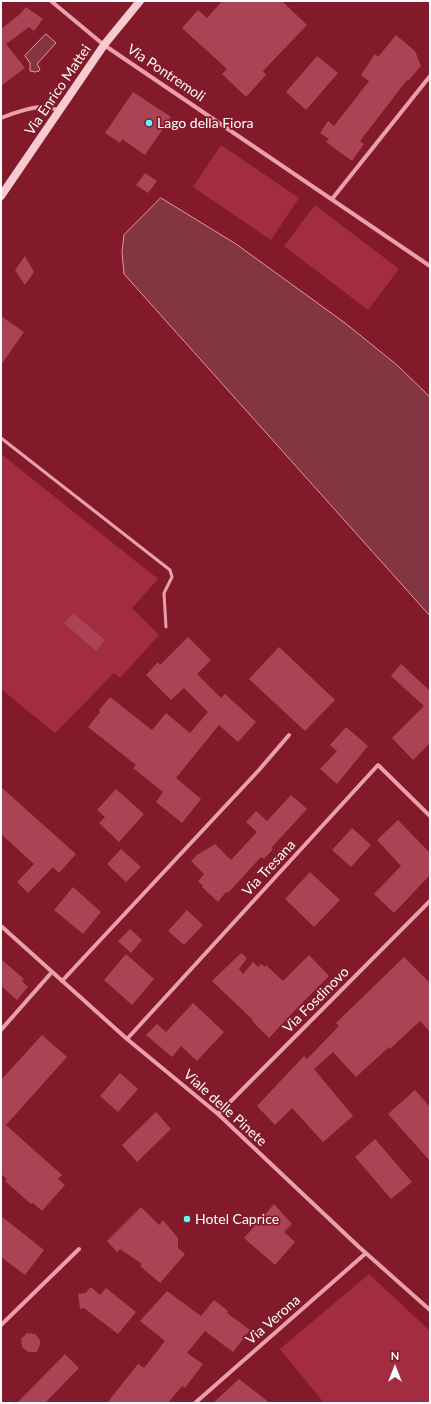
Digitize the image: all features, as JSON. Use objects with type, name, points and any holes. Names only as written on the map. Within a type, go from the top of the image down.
[{"type":"main road","name":"Via Enrico Mattei","points":[[1,196],[104,45],[140,1]]},
{"type":"street","name":"Via Pontremoli","points":[[51,1],[104,45],[430,266]]},
{"type":"street","points":[[332,199],[430,76]]},
{"type":"street","points":[[1,118],[10,114],[42,107],[50,107],[58,111]]},
{"type":"street","points":[[62,981],[259,770],[289,735]]},
{"type":"street","name":"Via Tresana","points":[[127,1039],[378,765],[430,816]]},
{"type":"street","name":"Via Fosdinovo","points":[[218,1114],[430,901]]},
{"type":"street","name":"Viale delle Pinete","points":[[1,926],[127,1039],[218,1114],[366,1253],[430,1310]]},
{"type":"street","points":[[1,1030],[52,972]]},
{"type":"street","points":[[1,1325],[79,1249]]},
{"type":"street","name":"Via Verona","points":[[195,1403],[366,1253]]},
{"type":"lane","points":[[1,438],[170,570],[172,577],[164,593],[166,627]]},
{"type":"shaded area","points":[[46,34],[56,43],[37,64],[40,69],[39,71],[30,71],[30,63],[25,56]]},
{"type":"shaded area","points":[[221,145],[299,198],[271,240],[193,187]]},
{"type":"shaded area","points":[[161,198],[236,244],[345,323],[397,365],[430,397],[430,616],[124,274],[122,252],[124,235]]},
{"type":"shaded area","points":[[315,205],[399,269],[368,310],[284,246]]},
{"type":"shaded area","points":[[1,454],[158,579],[132,608],[159,635],[120,678],[114,673],[55,733],[1,689]]},
{"type":"shaded area","points":[[369,1274],[430,1331],[430,1403],[324,1403],[280,1349]]},
{"type":"building","points":[[222,1],[282,1],[307,25],[263,71],[266,75],[246,97],[222,74],[227,69],[182,28],[198,10],[207,18]]},
{"type":"building","points":[[26,7],[43,19],[34,31],[29,27],[6,44],[25,68],[1,86],[1,29],[20,14]]},
{"type":"building","points":[[396,35],[415,51],[421,66],[408,81],[407,80],[360,141],[364,144],[352,161],[326,142],[329,139],[320,133],[328,121],[334,126],[369,81],[361,75],[375,54],[378,57]]},
{"type":"building","points":[[317,56],[338,73],[306,110],[286,92]]},
{"type":"building","points":[[133,92],[171,117],[145,155],[122,139],[120,143],[105,133]]},
{"type":"building","points":[[145,173],[157,181],[148,193],[136,185]]},
{"type":"building","points":[[25,256],[34,272],[25,285],[15,270]]},
{"type":"building","points":[[1,316],[24,332],[1,365]]},
{"type":"building","points":[[73,613],[105,640],[96,651],[64,623]]},
{"type":"building","points":[[188,637],[211,660],[197,674],[221,698],[225,694],[256,722],[238,742],[219,725],[176,778],[201,799],[182,823],[156,802],[163,792],[133,768],[136,765],[88,727],[110,697],[152,730],[166,713],[190,733],[208,712],[184,688],[171,700],[146,675],[158,662],[160,665]]},
{"type":"building","points":[[279,647],[335,700],[305,731],[249,679]]},
{"type":"building","points":[[401,664],[430,691],[430,743],[413,760],[392,738],[424,706],[391,676]]},
{"type":"building","points":[[346,727],[368,746],[337,784],[320,769],[337,751],[330,745]]},
{"type":"building","points":[[1,787],[76,854],[59,873],[53,867],[28,893],[17,882],[34,864],[1,834]]},
{"type":"building","points":[[116,789],[144,814],[119,842],[99,823],[105,817],[97,810]]},
{"type":"building","points":[[291,795],[307,809],[271,848],[273,849],[264,859],[261,857],[218,902],[202,887],[203,886],[198,881],[204,874],[191,861],[197,855],[215,844],[231,860],[257,832],[246,822],[256,811],[267,821]]},
{"type":"building","points":[[398,820],[430,853],[430,875],[394,913],[374,894],[401,866],[377,840]]},
{"type":"building","points":[[352,828],[371,845],[351,867],[332,850]]},
{"type":"building","points":[[121,849],[141,867],[126,882],[107,864]]},
{"type":"building","points":[[310,872],[340,900],[314,927],[285,899]]},
{"type":"building","points":[[73,887],[101,912],[83,934],[54,910]]},
{"type":"building","points":[[187,910],[203,925],[184,945],[168,931]]},
{"type":"building","points":[[130,929],[142,940],[131,953],[118,941]]},
{"type":"building","points":[[241,953],[247,958],[239,969],[243,974],[253,962],[258,967],[261,964],[265,967],[266,965],[283,981],[309,955],[329,976],[269,1038],[252,1021],[253,1020],[212,981]]},
{"type":"building","points":[[126,954],[154,979],[132,1005],[104,980]]},
{"type":"building","points":[[404,957],[430,983],[430,1032],[420,1021],[390,1049],[389,1047],[356,1077],[333,1052],[314,1069],[353,1116],[323,1142],[292,1108],[275,1125],[257,1106],[304,1056],[307,1059],[339,1026],[336,1023]]},
{"type":"building","points":[[1,959],[24,979],[22,981],[28,987],[17,1000],[1,986]]},
{"type":"building","points":[[193,1003],[224,1032],[197,1061],[181,1046],[172,1057],[146,1035],[157,1024],[166,1032]]},
{"type":"building","points":[[42,1035],[67,1057],[6,1125],[62,1175],[58,1179],[65,1185],[42,1211],[33,1203],[31,1204],[5,1181],[7,1179],[1,1174],[1,1080]]},
{"type":"building","points":[[120,1073],[138,1089],[118,1112],[100,1096]]},
{"type":"building","points":[[415,1090],[430,1107],[430,1161],[388,1114]]},
{"type":"building","points":[[156,1112],[171,1129],[137,1162],[122,1145]]},
{"type":"building","points":[[375,1139],[412,1182],[391,1199],[355,1157]]},
{"type":"building","points":[[274,1204],[292,1224],[284,1232],[295,1242],[275,1265],[244,1238]]},
{"type":"building","points":[[141,1207],[159,1225],[163,1220],[178,1238],[178,1248],[185,1254],[160,1283],[140,1266],[142,1264],[120,1249],[117,1252],[107,1241]]},
{"type":"building","points":[[1,1216],[44,1250],[25,1275],[1,1257]]},
{"type":"building","points":[[91,1287],[100,1295],[106,1288],[136,1312],[118,1334],[84,1308],[80,1309],[78,1294],[85,1293]]},
{"type":"building","points":[[167,1291],[201,1316],[214,1300],[228,1311],[227,1313],[250,1330],[233,1352],[205,1331],[187,1353],[203,1364],[185,1388],[182,1386],[168,1403],[107,1403],[138,1364],[144,1368],[165,1341],[140,1321]]},
{"type":"building","points":[[27,1333],[35,1334],[40,1340],[37,1352],[28,1352],[22,1347],[21,1339]]},
{"type":"building","points":[[65,1354],[79,1368],[45,1403],[17,1403]]},
{"type":"building","points":[[239,1379],[270,1403],[213,1403]]},
{"type":"place","name":"Lago della Fiora","points":[[149,123]]},
{"type":"place","name":"Hotel Caprice","points":[[187,1219]]}]
